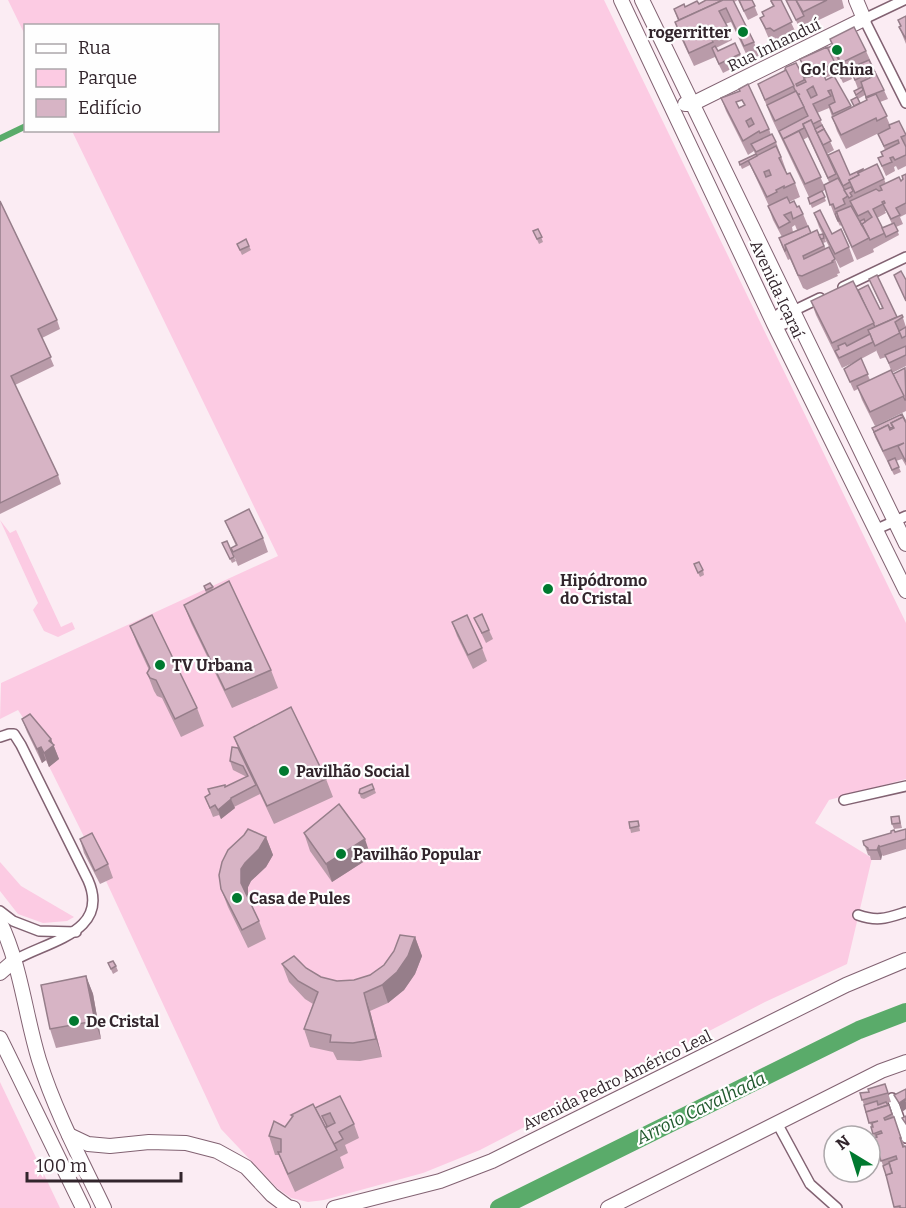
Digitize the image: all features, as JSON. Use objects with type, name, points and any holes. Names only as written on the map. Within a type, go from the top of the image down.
[{"type":"main road","name":"Avenida Icaraí","points":[[621,0],[774,324],[906,591]]},
{"type":"main road","name":"Avenida Icaraí","points":[[642,0],[793,311],[901,519],[906,544]]},
{"type":"main road","points":[[856,0],[864,19]]},
{"type":"main road","name":"Rua Inhanduí","points":[[692,104],[864,19]]},
{"type":"main road","points":[[670,101],[692,104]]},
{"type":"main road","points":[[0,922],[15,960],[39,1060],[69,1135],[104,1208]]},
{"type":"main road","points":[[0,973],[15,960]]},
{"type":"main road","name":"Avenida Pedro Américo Leal","points":[[334,1208],[440,1181],[492,1161],[846,985],[906,960]]},
{"type":"main road","points":[[0,1038],[83,1208]]},
{"type":"main road","points":[[608,1208],[881,1071],[906,1062]]},
{"type":"main road","points":[[69,1135],[88,1144],[110,1146],[149,1142],[186,1143],[217,1151],[246,1167],[272,1195],[293,1208]]},
{"type":"street","name":"Rua Inhanduí","points":[[864,19],[904,0]]},
{"type":"street","points":[[864,19],[906,104]]},
{"type":"street","points":[[774,324],[780,313],[793,311],[906,256]]},
{"type":"street","points":[[877,529],[901,519]]},
{"type":"street","points":[[0,737],[14,734],[21,745],[92,889],[93,900],[85,922],[76,932],[15,960]]},
{"type":"street","points":[[844,800],[906,786]]},
{"type":"street","points":[[0,911],[13,921],[39,931],[76,932]]},
{"type":"street","points":[[858,915],[872,920],[885,919],[906,912]]},
{"type":"street","points":[[892,1098],[906,1138]]},
{"type":"street","points":[[777,1123],[810,1184],[837,1208]]},
{"type":"green space","name":"Hipódromo do Cristal","points":[[8,0],[604,0],[906,623],[906,779],[829,800],[815,823],[872,858],[847,964],[765,1002],[480,1150],[423,1173],[324,1200],[308,1202],[291,1198],[277,1188],[221,1129],[106,881],[31,730],[18,710],[0,719],[1,683],[278,556],[72,132],[219,132],[219,24],[24,24],[24,33]]},
{"type":"green space","points":[[0,520],[10,533],[16,530],[61,627],[72,622],[75,629],[58,637],[44,631],[33,610],[38,603]]},
{"type":"green space","points":[[0,862],[21,886],[74,917],[67,921],[43,923],[18,914],[0,891]]},
{"type":"green space","points":[[0,1082],[60,1208],[0,1208]]},
{"type":"shaded area","points":[[24,123],[24,130],[0,142],[0,135]]},
{"type":"building","points":[[706,0],[723,0],[679,20],[674,9],[684,4],[685,7],[697,1],[699,4]]},
{"type":"building","points":[[723,0],[733,0],[754,42],[744,46],[726,8],[719,11],[727,26],[710,34],[713,42],[689,53],[675,22]]},
{"type":"building","points":[[739,0],[752,0],[755,6],[744,11]]},
{"type":"building","points":[[772,0],[781,0],[792,22],[774,31],[770,28],[766,29],[760,18],[764,16],[762,12],[774,6]]},
{"type":"building","points":[[786,0],[796,0],[804,16],[796,20]]},
{"type":"building","points":[[796,0],[827,0],[803,12]]},
{"type":"building","points":[[906,16],[906,39],[898,20]]},
{"type":"building","points":[[854,27],[866,51],[841,63],[830,39]]},
{"type":"building","points":[[735,43],[740,54],[719,64],[712,48],[715,46],[718,51]]},
{"type":"building","points":[[832,46],[840,63],[835,65],[827,48]]},
{"type":"building","points":[[827,47],[835,63],[821,70],[826,80],[834,76],[851,106],[833,114],[829,105],[835,102],[831,90],[828,91],[831,96],[813,104],[821,120],[813,124],[811,120],[803,124],[804,128],[783,139],[779,131],[808,116],[786,67],[796,63],[804,78],[813,76],[809,67],[805,69],[800,59]],"holes":[[[804,78],[806,82],[797,86],[796,84]],[[813,86],[817,95],[811,98],[807,90]]]},
{"type":"building","points":[[869,60],[884,90],[866,97],[861,82],[874,76],[872,72],[855,80],[852,73],[857,70],[855,66]]},
{"type":"building","points":[[846,66],[850,74],[841,78],[837,70]]},
{"type":"building","points":[[786,70],[794,86],[765,100],[758,84]]},
{"type":"building","points":[[748,84],[769,129],[760,133],[759,131],[743,141],[721,98],[740,91],[739,89]],"holes":[[[742,100],[745,105],[739,108],[736,102]],[[751,118],[754,124],[749,127],[746,121]]]},
{"type":"building","points":[[862,87],[863,90],[856,95],[854,91]]},
{"type":"building","points":[[796,91],[804,107],[775,121],[767,105]]},
{"type":"building","points":[[876,94],[887,116],[877,121],[876,118],[841,135],[832,117]]},
{"type":"building","points":[[857,97],[860,103],[854,106],[851,100]]},
{"type":"building","points":[[811,120],[836,174],[828,178],[803,124]]},
{"type":"building","points":[[899,121],[906,135],[901,137],[906,147],[906,155],[895,160],[893,157],[890,158],[892,162],[882,166],[878,158],[883,156],[881,152],[899,143],[898,140],[884,146],[878,134],[890,128],[889,125]]},
{"type":"building","points":[[822,125],[824,129],[817,133],[815,129]]},
{"type":"building","points":[[824,129],[831,141],[823,145],[817,133]]},
{"type":"building","points":[[799,131],[821,177],[805,184],[783,139]]},
{"type":"building","points":[[772,134],[776,142],[756,152],[751,144]]},
{"type":"building","points":[[776,146],[787,174],[790,173],[795,183],[776,190],[777,192],[767,197],[748,160]],"holes":[[[769,170],[771,175],[766,177],[764,172]]]},
{"type":"building","points":[[839,150],[850,175],[863,169],[858,173],[859,175],[843,186],[828,155]]},
{"type":"building","points":[[756,154],[757,156],[740,165],[739,162]]},
{"type":"building","points":[[877,164],[884,179],[855,193],[849,180]]},
{"type":"building","points":[[906,174],[906,203],[896,208],[900,215],[891,219],[883,204],[873,209],[885,233],[870,240],[862,224],[872,217],[868,211],[858,216],[850,201],[876,189],[882,190],[880,186],[899,177],[901,181],[902,176]]},
{"type":"building","points":[[838,178],[848,196],[843,199],[845,204],[835,209],[833,204],[830,205],[824,185]]},
{"type":"building","points":[[851,187],[853,191],[849,198],[844,190]]},
{"type":"building","points":[[822,191],[825,197],[810,204],[808,198]]},
{"type":"building","points":[[787,197],[790,203],[794,201],[797,207],[799,206],[803,214],[793,219],[791,212],[784,215],[790,222],[779,228],[768,206]]},
{"type":"building","points":[[0,201],[57,320],[38,329],[51,357],[11,376],[58,475],[0,503]]},
{"type":"building","points":[[851,206],[869,238],[852,247],[836,212]]},
{"type":"building","points":[[820,210],[832,234],[841,229],[849,247],[835,254],[814,213]]},
{"type":"building","points":[[894,223],[898,231],[886,237],[882,228]]},
{"type":"building","points":[[808,226],[811,233],[785,245],[785,251],[779,238]]},
{"type":"building","points":[[538,229],[542,237],[537,239],[533,231]]},
{"type":"building","points":[[817,230],[824,246],[803,256],[804,259],[829,247],[835,259],[802,276],[798,275],[785,245]]},
{"type":"building","points":[[246,239],[249,246],[240,250],[237,244]]},
{"type":"building","points":[[901,271],[906,280],[906,301],[894,275]]},
{"type":"building","points":[[877,275],[897,317],[875,327],[858,290],[868,285],[880,309],[883,308],[869,279]]},
{"type":"building","points":[[853,281],[874,323],[832,343],[811,301]]},
{"type":"building","points":[[902,315],[903,317],[895,322],[900,333],[875,346],[868,330]]},
{"type":"building","points":[[906,327],[906,336],[902,338],[899,331]]},
{"type":"building","points":[[870,334],[873,342],[839,358],[835,351],[839,349],[838,346],[845,343],[847,346]]},
{"type":"building","points":[[906,346],[906,355],[889,363],[885,355]]},
{"type":"building","points":[[861,358],[868,374],[850,382],[844,369]]},
{"type":"building","points":[[905,368],[906,400],[893,374]]},
{"type":"building","points":[[891,370],[904,396],[870,412],[857,386]]},
{"type":"building","points":[[902,414],[905,421],[903,417],[891,423],[893,427],[890,428],[888,425],[874,432],[872,428]]},
{"type":"building","points":[[903,417],[906,423],[906,462],[898,446],[904,443],[883,451],[874,432],[888,425],[890,430],[894,428],[891,423]]},
{"type":"building","points":[[895,458],[899,467],[892,470],[888,461]]},
{"type":"building","points":[[249,509],[263,538],[233,552],[231,548],[237,545],[225,521]]},
{"type":"building","points":[[227,541],[234,557],[230,559],[222,543]]},
{"type":"building","points":[[699,562],[703,570],[698,573],[694,564]]},
{"type":"building","points":[[229,581],[271,670],[225,690],[184,605]]},
{"type":"building","points":[[210,583],[213,587],[206,590],[204,586]]},
{"type":"building","points":[[482,614],[489,630],[482,633],[474,618]]},
{"type":"building","name":"TV Urbana","points":[[152,615],[197,708],[175,719],[156,680],[150,678],[147,673],[150,668],[130,626]]},
{"type":"building","points":[[467,615],[482,648],[468,655],[452,622]]},
{"type":"building","name":"Pavilhão Social","points":[[291,707],[326,779],[267,806],[234,737]]},
{"type":"building","points":[[30,714],[54,745],[44,753],[41,747],[37,749],[22,719]]},
{"type":"building","points":[[232,747],[238,748],[256,785],[231,798],[218,810],[215,805],[210,808],[205,797],[210,794],[208,789],[225,785],[225,787],[248,776],[243,766],[230,761]]},
{"type":"building","points":[[372,784],[374,789],[359,793],[360,789]]},
{"type":"building","points":[[339,804],[365,839],[326,864],[304,833]]},
{"type":"building","points":[[899,816],[900,823],[892,824],[891,817]]},
{"type":"building","points":[[638,821],[639,826],[630,828],[629,822]]},
{"type":"building","points":[[248,829],[266,837],[259,849],[241,869],[241,883],[259,921],[242,930],[221,889],[219,875],[228,850]]},
{"type":"building","points":[[906,829],[906,839],[879,847],[879,845],[877,850],[868,850],[864,845],[863,841],[891,833],[894,830],[895,832]]},
{"type":"building","points":[[92,833],[108,864],[95,871],[80,839]]},
{"type":"building","points":[[400,935],[415,937],[408,956],[397,972],[382,985],[364,993],[376,1039],[353,1043],[330,1042],[331,1035],[304,1029],[318,992],[298,981],[282,964],[294,956],[306,968],[321,977],[337,981],[354,980],[370,975],[384,965],[394,951]]},
{"type":"building","points":[[113,961],[116,966],[111,969],[108,963]]},
{"type":"building","points":[[86,976],[95,1021],[50,1029],[41,985]]},
{"type":"building","points":[[885,1084],[888,1093],[862,1100],[860,1093],[869,1092],[868,1089]]},
{"type":"building","points":[[906,1089],[906,1101],[905,1099],[899,1103],[894,1095]]},
{"type":"building","points":[[340,1096],[354,1124],[339,1132],[343,1139],[334,1144],[325,1128],[335,1123],[330,1113],[322,1116],[327,1126],[325,1127],[315,1108]]},
{"type":"building","points":[[877,1101],[878,1105],[886,1102],[888,1105],[866,1112],[864,1105]]},
{"type":"building","points":[[313,1104],[337,1150],[288,1174],[278,1152],[281,1152],[281,1139],[269,1136],[274,1121],[285,1127],[293,1116],[291,1115]]},
{"type":"building","points":[[889,1105],[892,1114],[884,1118],[885,1120],[894,1117],[903,1147],[906,1148],[906,1208],[894,1207],[886,1175],[892,1173],[889,1162],[897,1159],[896,1156],[882,1161],[882,1124],[872,1124],[878,1121],[869,1123],[866,1112]]},
{"type":"building","points":[[889,1163],[892,1173],[886,1175],[883,1166]]},
{"type":"waterway","name":"Arroio Cavalhada","points":[[499,1208],[859,1030],[906,1012]]},
{"type":"place","name":"rogerritter","points":[[743,32]]},
{"type":"place","name":"Go! China","points":[[837,50]]},
{"type":"place","name":"Hipódromo do Cristal","points":[[548,589]]},
{"type":"place","name":"TV Urbana","points":[[160,665]]},
{"type":"place","name":"Pavilhão Social","points":[[284,771]]},
{"type":"place","name":"Pavilhão Popular","points":[[341,854]]},
{"type":"place","name":"Casa de Pules","points":[[237,898]]},
{"type":"place","name":"De Cristal","points":[[74,1021]]}]
